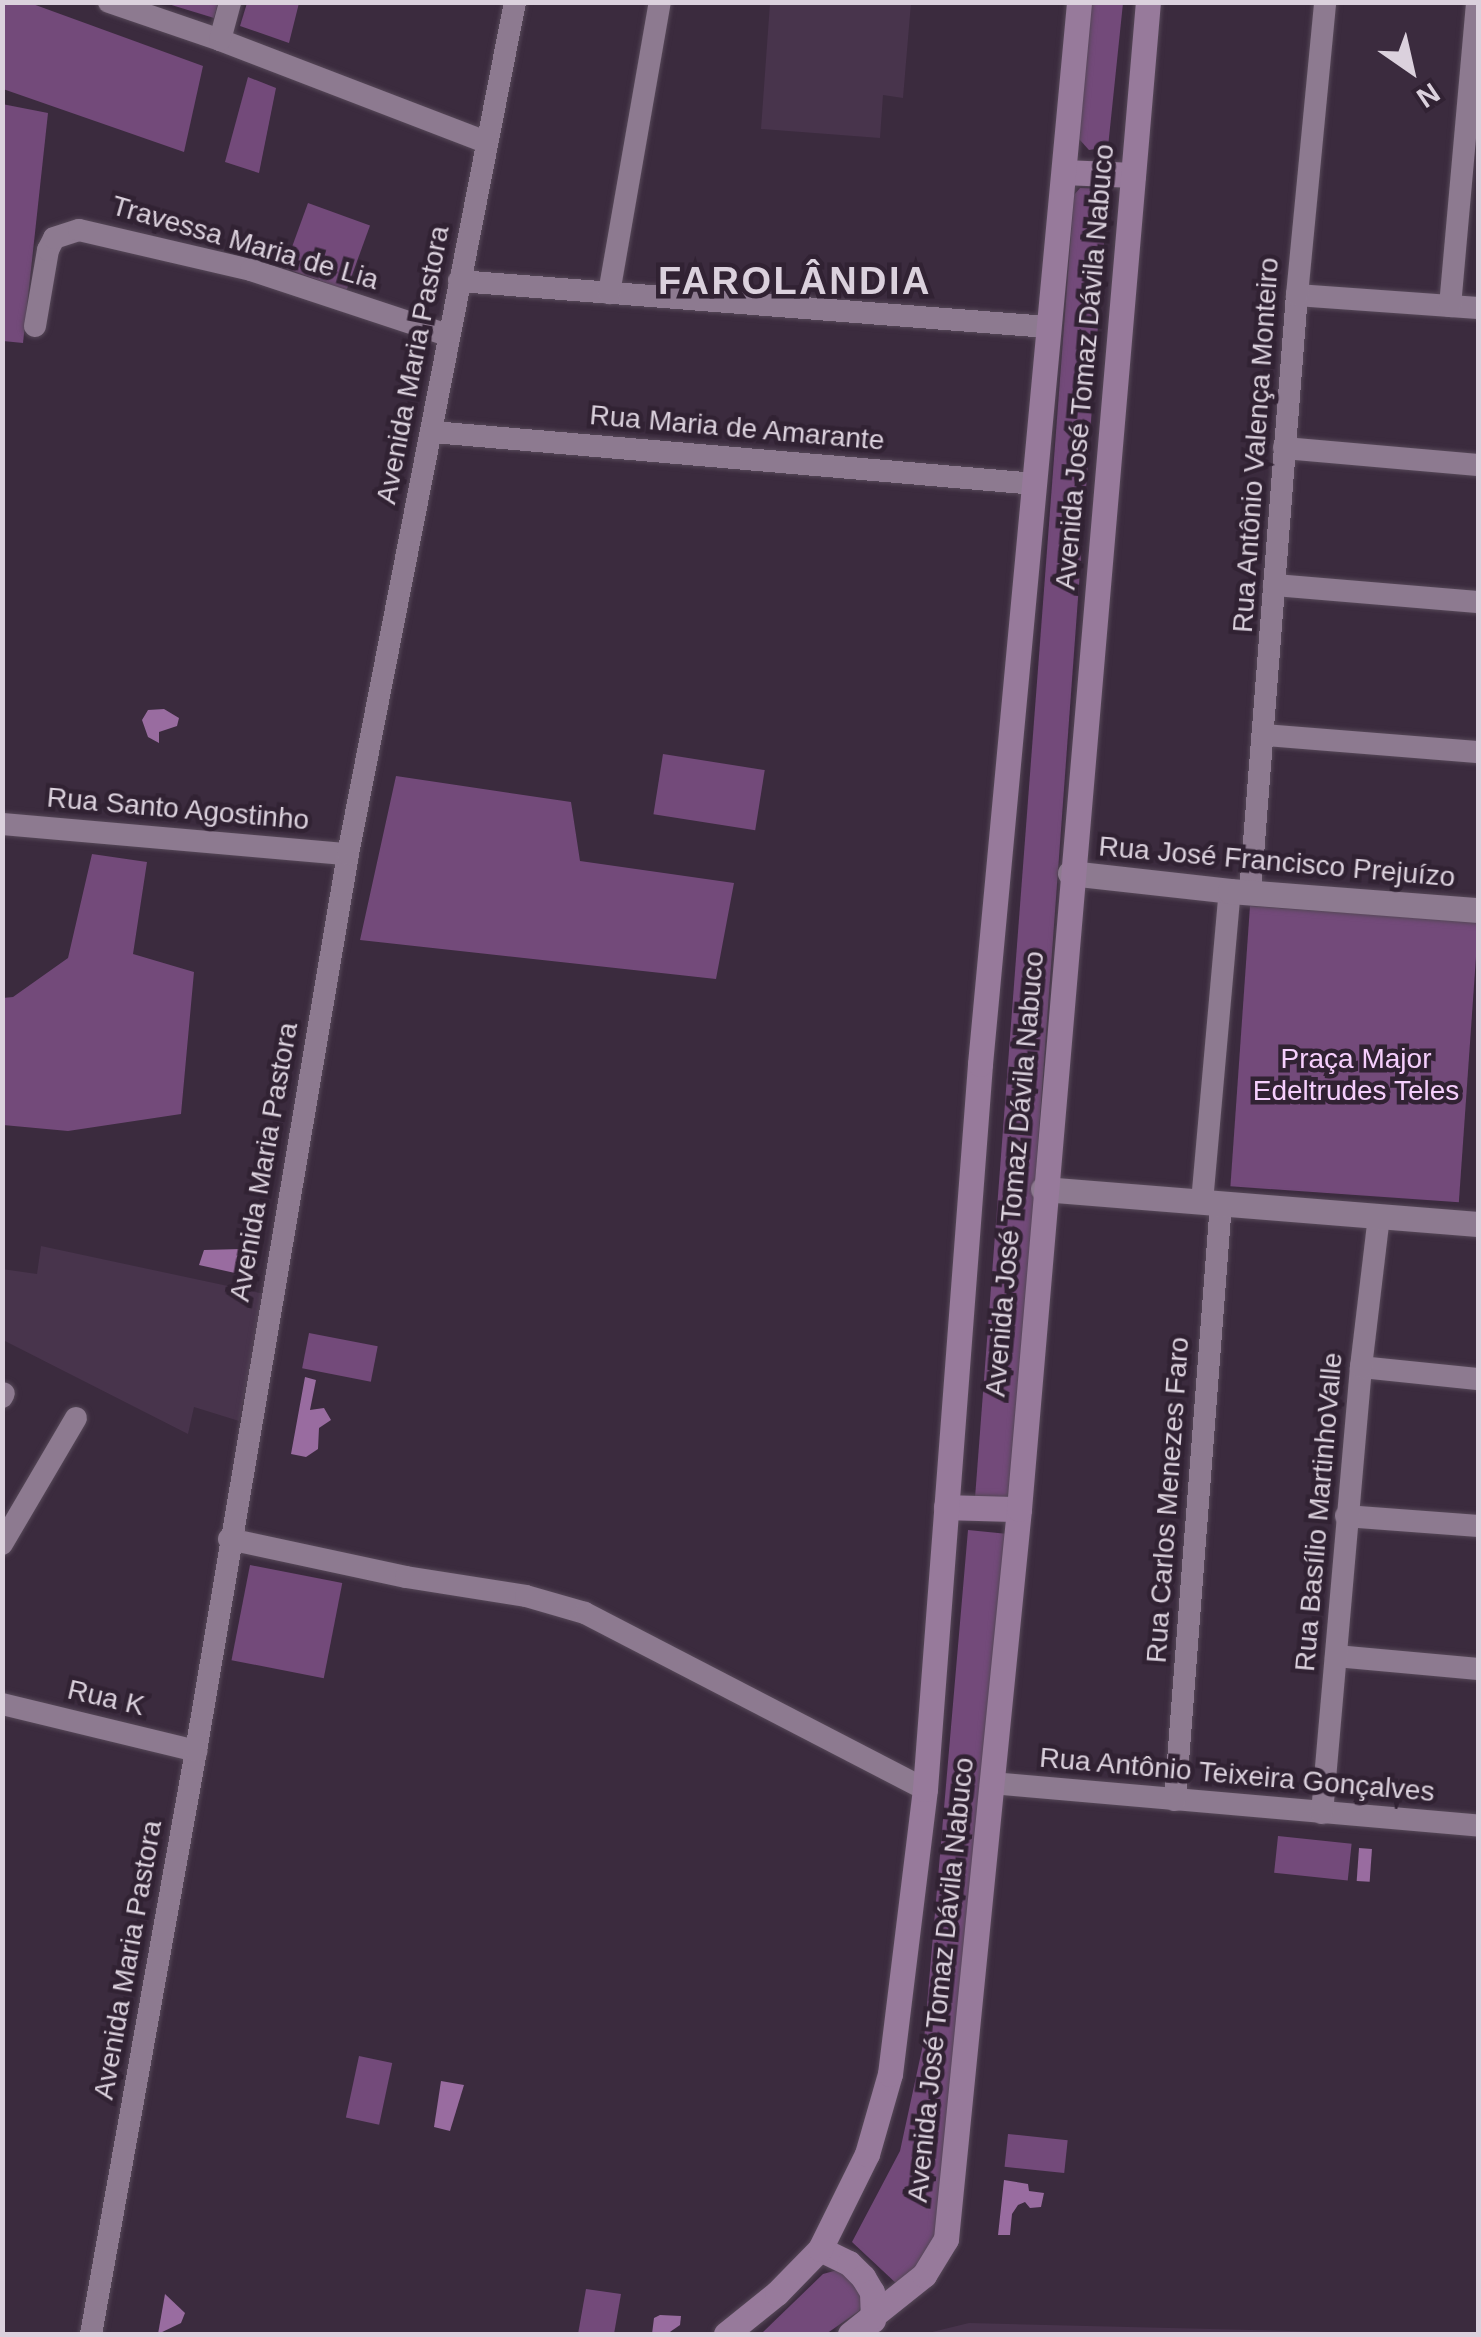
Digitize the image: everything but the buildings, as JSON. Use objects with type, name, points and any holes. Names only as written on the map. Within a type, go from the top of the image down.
[{"type":"main road","name":"Avenida José Tomaz Dávila Nabuco","points":[[726,2334],[777,2293],[820,2249],[864,2130],[890,2074],[925,1789],[980,1064],[1079,2]]},
{"type":"main road","name":"Avenida José Tomaz Dávila Nabuco","points":[[850,2334],[873,2320],[924,2276],[946,2238],[1018,1509],[1042,1188],[1148,2]]},
{"type":"main road","points":[[1064,172],[1133,176]]},
{"type":"main road","points":[[946,1507],[1018,1509]]},
{"type":"main road","points":[[820,2249],[849,2263],[862,2277],[872,2292],[873,2320]]},
{"type":"street","points":[[108,2],[220,40],[486,142]]},
{"type":"street","points":[[220,40],[230,2]]},
{"type":"street","name":"Avenida Maria Pastora","points":[[91,2334],[154,2045],[229,1539],[348,854],[515,2]]},
{"type":"street","points":[[610,293],[660,2]]},
{"type":"street","name":"Rua Antônio Valença Monteiro","points":[[1240,892],[1264,735],[1284,448],[1325,2]]},
{"type":"street","points":[[1450,306],[1471,160],[1477,10]]},
{"type":"street","name":"Travessa Maria de Lia","points":[[35,326],[48,250],[54,238],[79,230],[251,270],[447,335]]},
{"type":"street","points":[[459,281],[1048,327]]},
{"type":"street","points":[[1297,294],[1478,308]]},
{"type":"street","name":"Rua Maria de Amarante","points":[[433,432],[1036,484]]},
{"type":"street","points":[[1284,448],[1478,466]]},
{"type":"street","points":[[1274,585],[1478,602]]},
{"type":"street","points":[[1264,735],[1478,752]]},
{"type":"street","name":"Rua Santo Agostinho","points":[[2,824],[348,854]]},
{"type":"street","name":"Rua José Francisco Prejuízo","points":[[1070,873],[1240,892],[1478,910]]},
{"type":"street","name":"Rua Carlos Menezes Faro","points":[[1175,1800],[1211,1203],[1240,892]]},
{"type":"street","points":[[1042,1188],[1478,1224]]},
{"type":"street","name":"Rua Basílio MartinhoValle","points":[[1322,1814],[1360,1367],[1380,1216]]},
{"type":"street","points":[[1360,1367],[1478,1379]]},
{"type":"street","points":[[2,1544],[76,1418]]},
{"type":"street","points":[[1346,1516],[1478,1526]]},
{"type":"street","points":[[229,1539],[406,1577],[526,1596],[586,1614],[925,1789]]},
{"type":"street","points":[[1336,1656],[1478,1669]]},
{"type":"street","name":"Rua K","points":[[2,1704],[196,1751]]},
{"type":"street","name":"Rua Antônio Teixeira Gonçalves","points":[[991,1783],[1478,1826]]},
{"type":"shaded area","points":[[770,3],[911,3],[903,98],[883,95],[880,138],[761,129]]},
{"type":"shaded area","points":[[164,709],[179,718],[177,726],[159,732],[159,743],[148,737],[142,720],[148,710]]},
{"type":"shaded area","points":[[41,1246],[265,1294],[239,1421],[194,1407],[188,1434],[3,1340],[2,1269],[37,1274]]},
{"type":"shaded area","points":[[241,1249],[257,1259],[254,1270],[235,1273],[199,1265],[204,1250]]},
{"type":"shaded area","points":[[305,1377],[316,1380],[310,1410],[324,1408],[331,1420],[319,1428],[318,1449],[306,1457],[291,1454]]},
{"type":"shaded area","points":[[1359,1848],[1372,1849],[1370,1882],[1357,1881]]},
{"type":"shaded area","points":[[441,2081],[464,2085],[450,2131],[434,2127]]},
{"type":"shaded area","points":[[1004,2180],[1028,2184],[1029,2191],[1044,2193],[1041,2207],[1030,2208],[1025,2202],[1018,2205],[1012,2214],[1010,2235],[998,2235]]},
{"type":"shaded area","points":[[165,2294],[185,2313],[181,2323],[158,2334]]},
{"type":"shaded area","points":[[681,2316],[680,2325],[667,2334],[652,2334],[654,2318]]},
{"type":"shaded area","points":[[969,2323],[1408,2334],[924,2334]]},
{"type":"green space","points":[[3,2],[30,3],[203,66],[184,152],[3,89]]},
{"type":"green space","points":[[218,2],[214,18],[165,3]]},
{"type":"green space","points":[[247,3],[299,3],[289,43],[240,26]]},
{"type":"green space","points":[[1091,3],[1123,3],[1108,147],[1089,150],[1079,139]]},
{"type":"green space","points":[[248,77],[276,88],[259,173],[225,162]]},
{"type":"green space","points":[[2,104],[48,113],[23,343],[3,341]]},
{"type":"green space","points":[[1080,188],[1108,189],[1012,1498],[975,1498],[1074,195]]},
{"type":"green space","points":[[308,203],[370,226],[346,290],[284,268]]},
{"type":"green space","points":[[663,754],[765,770],[755,830],[653,814]]},
{"type":"green space","points":[[396,776],[571,802],[580,861],[734,883],[716,979],[360,940]]},
{"type":"green space","points":[[92,854],[147,862],[133,954],[194,972],[181,1114],[68,1131],[3,1125],[3,998],[13,997],[68,958]]},
{"type":"green space","name":"Praça Major Edeltrudes Teles","points":[[1250,906],[1478,922],[1459,1202],[1230,1186]]},
{"type":"green space","points":[[309,1333],[378,1346],[371,1382],[302,1368]]},
{"type":"green space","points":[[968,1530],[1008,1534],[943,2223],[930,2252],[898,2285],[852,2242],[900,2151],[924,2040]]},
{"type":"green space","points":[[250,1565],[342,1583],[324,1678],[231,1660]]},
{"type":"green space","points":[[1278,1836],[1352,1844],[1348,1881],[1274,1873]]},
{"type":"green space","points":[[359,2056],[392,2063],[379,2125],[346,2118]]},
{"type":"green space","points":[[1008,2134],[1068,2140],[1064,2173],[1005,2167]]},
{"type":"green space","points":[[841,2269],[866,2297],[859,2311],[826,2334],[761,2334],[823,2274]]},
{"type":"green space","points":[[586,2289],[621,2294],[614,2334],[578,2334]]},
{"type":"district","name":"FAROLÂNDIA","points":[[795,282]]}]
